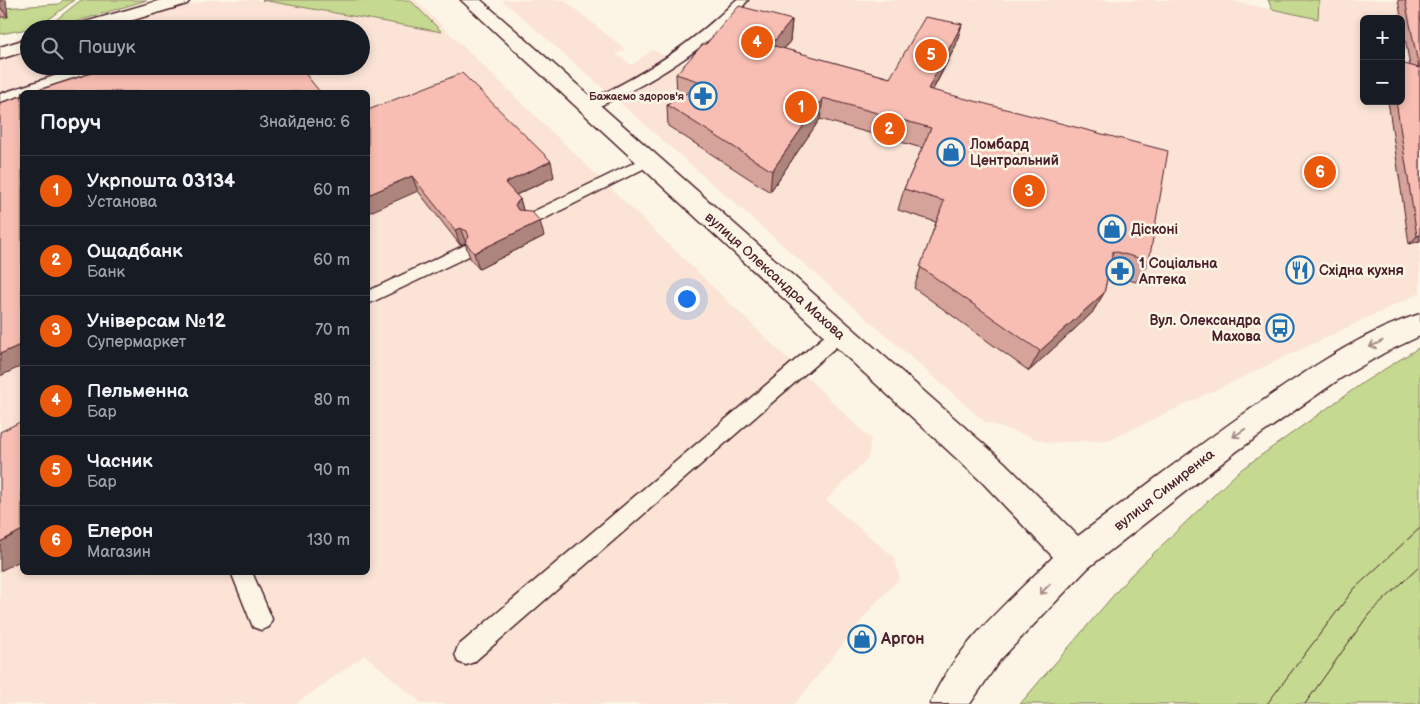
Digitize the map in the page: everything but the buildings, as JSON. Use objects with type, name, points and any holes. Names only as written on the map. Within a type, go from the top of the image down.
[{"type":"street","points":[[113,20],[181,0]]},
{"type":"street","name":"вулиця Олександра Махова","points":[[470,0],[993,472],[1076,557]]},
{"type":"street","points":[[0,52],[20,46]]},
{"type":"street","name":"вулиця Симиренка","points":[[948,704],[987,647],[1076,557],[1226,442],[1274,409],[1374,345],[1420,324]]},
{"type":"lane","points":[[588,106],[616,94],[659,71],[720,24],[742,0]]},
{"type":"lane","points":[[24,90],[70,75]]},
{"type":"lane","points":[[0,98],[20,91]]},
{"type":"lane","points":[[529,220],[648,161]]},
{"type":"lane","points":[[370,297],[465,251]]},
{"type":"lane","points":[[466,654],[804,362],[839,334]]},
{"type":"lane","points":[[242,575],[262,619]]},
{"type":"shaded area","points":[[208,0],[415,0],[871,439],[868,458],[826,500],[894,557],[900,578],[874,605],[795,704],[422,704],[365,655],[296,704],[0,704],[0,59],[20,53],[20,75],[370,75],[370,20],[138,20]]},
{"type":"shaded area","points":[[502,0],[564,0],[626,50],[616,54],[632,65],[652,50],[684,65],[747,0],[1226,0],[1318,19],[1319,0],[1420,0],[1420,293],[1110,440],[1048,443],[985,422]]},
{"type":"green space","points":[[63,0],[74,0],[48,20],[20,20],[20,30],[0,34],[0,11],[3,8],[59,4]]},
{"type":"green space","points":[[81,0],[147,0],[81,20],[56,20]]},
{"type":"green space","points":[[262,0],[410,0],[442,32]]},
{"type":"green space","points":[[1268,0],[1319,0],[1318,19],[1272,9]]},
{"type":"green space","points":[[1420,347],[1420,704],[1020,704],[1130,576],[1239,471],[1364,382]]},
{"type":"tram line","points":[[1267,704],[1354,589],[1420,528]]},
{"type":"tram line","points":[[1305,704],[1369,614],[1420,566]]},
{"type":"place","name":"Пельменна","points":[[757,42]]},
{"type":"place","name":"Часник","points":[[931,55]]},
{"type":"place","name":"Бажаємо здоров'я","points":[[703,96]]},
{"type":"place","name":"Укрпошта 03134","points":[[801,107]]},
{"type":"place","name":"Ощадбанк","points":[[889,129]]},
{"type":"place","name":"Ломбард Центральний","points":[[951,152]]},
{"type":"place","name":"Елерон","points":[[1320,172]]},
{"type":"place","name":"Універсам №12","points":[[1029,191]]},
{"type":"place","name":"Дісконі","points":[[1112,229]]},
{"type":"place","name":"Східна кухня","points":[[1300,270]]},
{"type":"place","name":"1 Соціальна Аптека","points":[[1120,271]]},
{"type":"place","name":"Вул. Олександра Махова","points":[[1280,328]]},
{"type":"place","name":"Аргон","points":[[862,639]]}]
